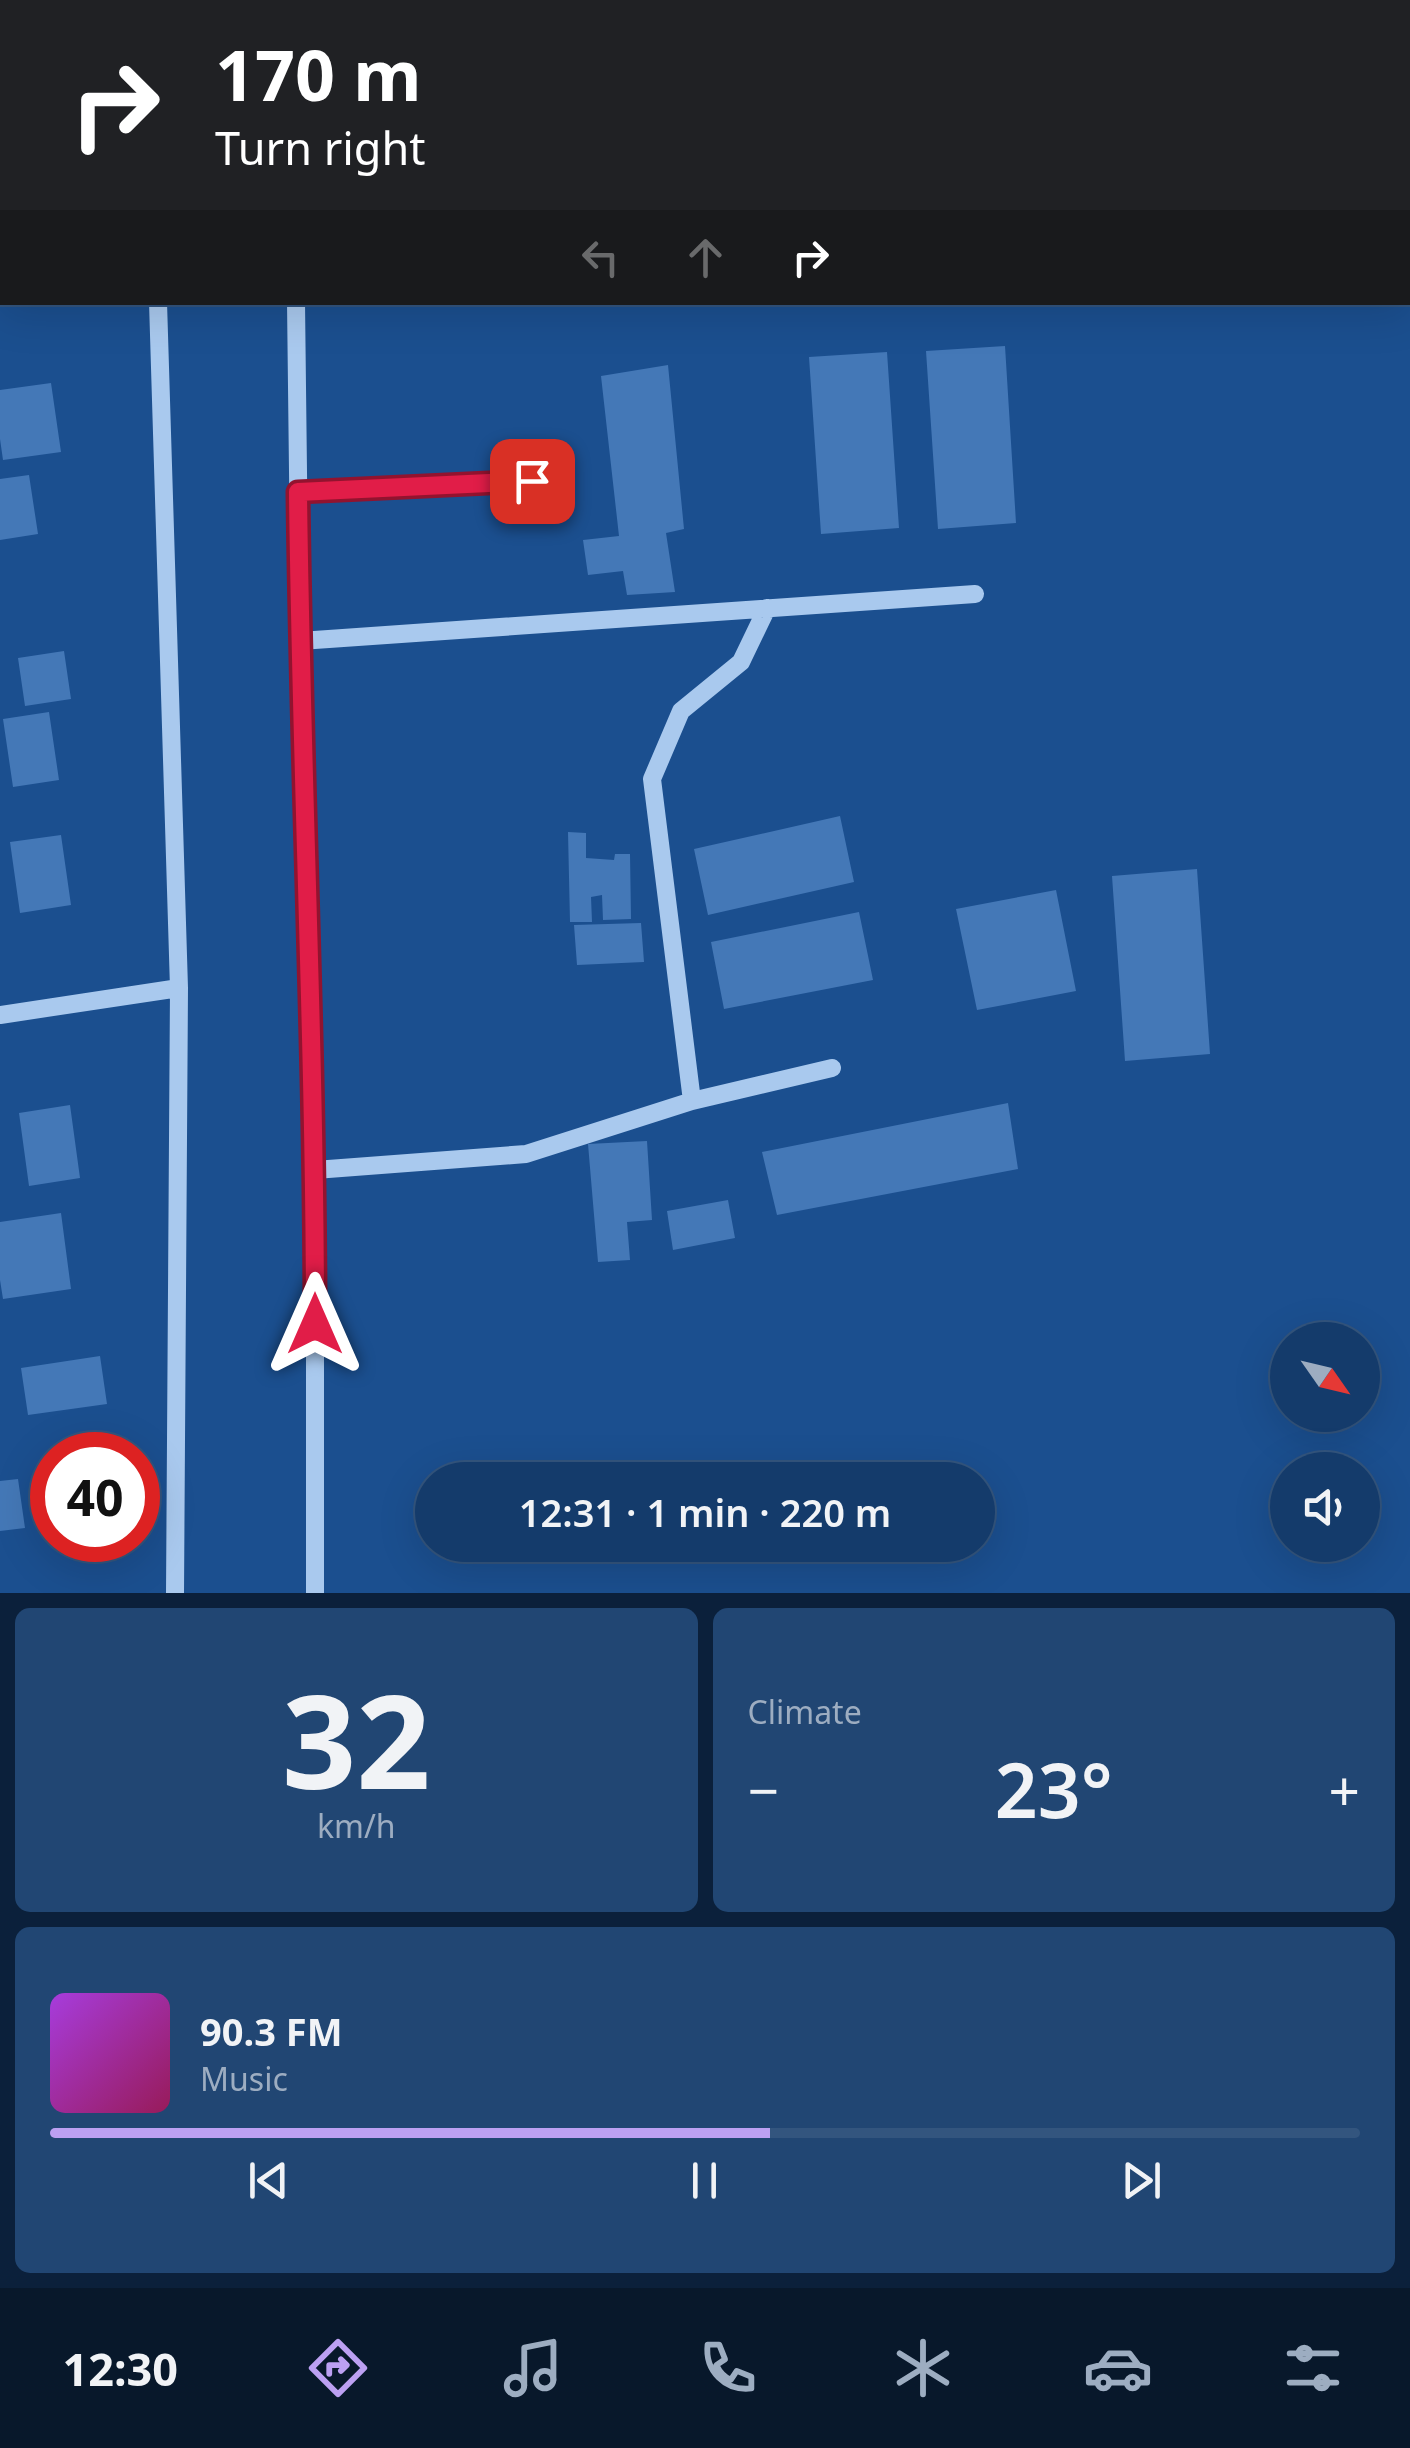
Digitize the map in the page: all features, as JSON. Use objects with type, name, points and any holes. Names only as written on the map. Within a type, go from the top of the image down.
[{"type":"street","points":[[158,305],[179,988],[175,1593]]},
{"type":"street","points":[[296,305],[300,640],[315,1170],[315,1593]]},
{"type":"street","points":[[298,492],[532,481]]},
{"type":"street","points":[[300,640],[975,594]]},
{"type":"street","points":[[692,1101],[652,778],[682,711],[741,662],[767,608]]},
{"type":"street","points":[[0,1015],[179,988]]},
{"type":"street","points":[[315,1170],[526,1154],[692,1101],[832,1068]]},
{"type":"building","points":[[1005,346],[1016,523],[938,529],[926,351]]},
{"type":"building","points":[[887,352],[899,528],[821,534],[809,357]]},
{"type":"building","points":[[668,365],[684,529],[666,533],[675,592],[627,595],[623,571],[588,575],[583,540],[619,536],[601,376]]},
{"type":"building","points":[[51,383],[61,452],[3,460],[0,390]]},
{"type":"building","points":[[29,475],[38,534],[0,540],[0,479]]},
{"type":"building","points":[[64,651],[71,699],[25,706],[18,658]]},
{"type":"building","points":[[49,712],[59,780],[13,787],[3,719]]},
{"type":"building","points":[[840,816],[854,882],[708,915],[694,849]]},
{"type":"building","points":[[568,832],[586,833],[586,858],[614,860],[615,854],[630,854],[631,919],[603,920],[602,895],[591,897],[592,922],[570,922]]},
{"type":"building","points":[[61,835],[71,905],[20,913],[10,842]]},
{"type":"building","points":[[1197,869],[1210,1054],[1125,1061],[1112,876]]},
{"type":"building","points":[[1056,890],[1076,991],[977,1010],[956,909]]},
{"type":"building","points":[[859,912],[873,980],[724,1009],[711,942]]},
{"type":"building","points":[[641,923],[644,962],[577,965],[574,925]]},
{"type":"building","points":[[1008,1103],[1018,1169],[777,1215],[762,1152]]},
{"type":"building","points":[[70,1105],[80,1178],[29,1186],[19,1113]]},
{"type":"building","points":[[647,1141],[652,1220],[627,1222],[630,1260],[598,1262],[588,1144]]},
{"type":"building","points":[[728,1200],[735,1238],[673,1250],[667,1211]]},
{"type":"building","points":[[61,1213],[71,1289],[3,1299],[0,1222]]},
{"type":"building","points":[[100,1356],[107,1404],[28,1415],[21,1368]]},
{"type":"building","points":[[18,1479],[25,1528],[0,1531],[0,1481]]},
{"type":"route","points":[[315,1324],[315,1170],[298,492],[532,481]]}]
